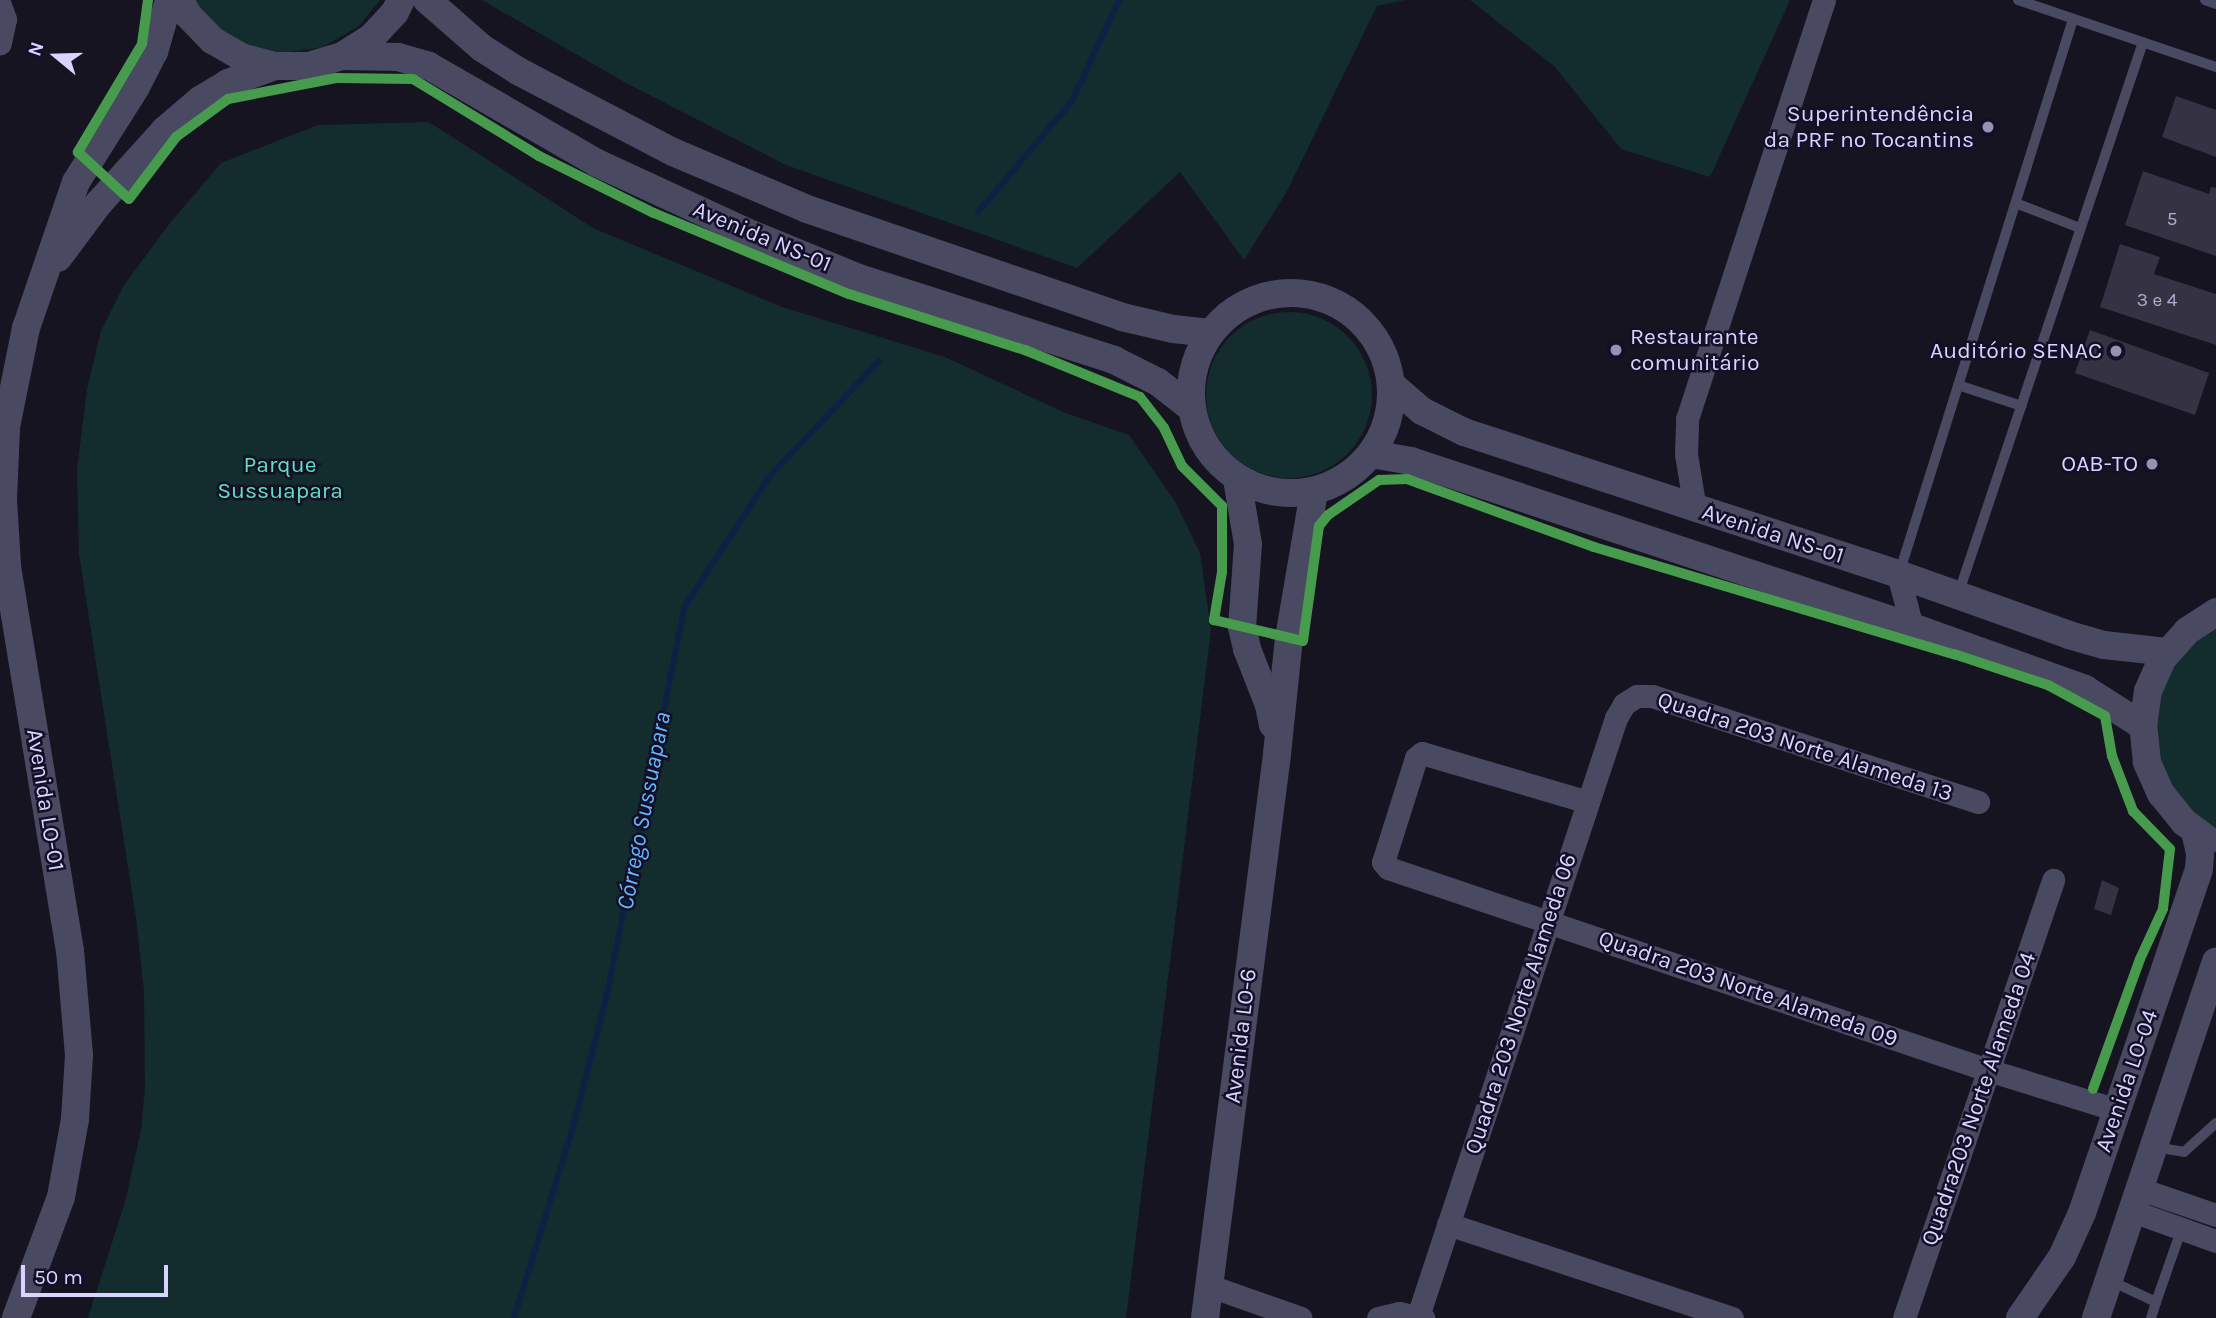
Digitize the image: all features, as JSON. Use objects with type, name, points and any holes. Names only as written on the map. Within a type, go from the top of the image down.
[{"type":"street","name":"Avenida LO-01","points":[[17,1316],[52,1226],[63,1188],[76,1107],[79,1055],[70,951],[10,588],[4,522],[7,419],[23,338],[76,182],[136,88],[154,52],[169,0]]},
{"type":"street","points":[[180,0],[188,15],[212,40],[241,57],[275,66],[309,66],[342,56],[371,38],[395,12],[401,0]]},
{"type":"street","name":"Avenida NS-01","points":[[427,0],[482,48],[517,71],[685,158],[807,209],[1122,317],[1174,330],[1210,333]]},
{"type":"street","points":[[1695,509],[1686,454],[1687,419],[1824,0]]},
{"type":"street","points":[[0,43],[3,12]]},
{"type":"street","name":"Avenida NS-01","points":[[342,56],[398,57],[429,66],[597,163],[740,229],[859,278],[1114,360],[1158,382],[1190,407]]},
{"type":"street","points":[[40,282],[99,203],[165,130],[200,100],[228,83],[275,66]]},
{"type":"street","points":[[1298,292],[1330,299],[1359,317],[1379,343],[1391,385],[1391,403],[1385,430],[1371,454],[1346,478],[1314,492],[1274,493],[1237,479],[1210,455],[1198,434],[1190,407],[1191,376],[1210,333],[1234,310],[1265,295],[1298,292]]},
{"type":"street","name":"Avenida NS-01","points":[[1391,385],[1422,411],[1464,432],[1899,574],[2104,645],[2167,652]]},
{"type":"street","name":"Avenida NS-01","points":[[1371,454],[1411,461],[1912,627],[2085,689],[2143,726]]},
{"type":"street","points":[[1237,479],[1248,544],[1242,627],[1247,649],[1269,705],[1278,754]]},
{"type":"street","name":"Avenida LO-6","points":[[1208,1317],[1278,754],[1291,625],[1314,492]]},
{"type":"street","points":[[1899,574],[1912,627]]},
{"type":"street","points":[[2205,837],[2174,811],[2154,782],[2146,755],[2143,726],[2151,684],[2167,652],[2192,626],[2216,612]]},
{"type":"street","name":"Quadra 203 Norte Alameda 13","points":[[1633,698],[1652,696],[1978,802]]},
{"type":"street","name":"Quadra 203 Norte Alameda 06","points":[[1420,1317],[1448,1223],[1616,718],[1620,708],[1633,698]]},
{"type":"street","name":"Quadra 203 Norte Alameda 09","points":[[1588,802],[1429,753],[1419,755],[1383,862],[1388,868],[1989,1070],[2117,1110]]},
{"type":"street","name":"Avenida LO-04","points":[[2020,1318],[2071,1239],[2199,869],[2205,837]]},
{"type":"street","name":"Quadra203 Norte Alameda 04","points":[[1904,1318],[2053,880]]},
{"type":"street","name":"Avenida LO-04","points":[[2096,1318],[2216,962]]},
{"type":"street","points":[[2136,1200],[2216,1215]]},
{"type":"street","points":[[2136,1200],[2216,1241]]},
{"type":"street","points":[[1448,1223],[1732,1318]]},
{"type":"street","points":[[1210,1286],[1301,1318]]},
{"type":"street","points":[[1378,1318],[1399,1313],[1420,1317]]},
{"type":"lane","points":[[2018,0],[2216,67]]},
{"type":"lane","points":[[2205,0],[2216,4]]},
{"type":"lane","points":[[1899,574],[2018,204],[2073,19]]},
{"type":"lane","points":[[1958,595],[2143,42]]},
{"type":"lane","points":[[2018,204],[2080,228]]},
{"type":"lane","points":[[1958,385],[2022,406]]},
{"type":"lane","points":[[2154,1147],[2184,1152],[2216,1123]]},
{"type":"lane","points":[[2151,1318],[2177,1242]]},
{"type":"lane","points":[[2109,1280],[2156,1302]]},
{"type":"green space","points":[[193,0],[380,0],[359,26],[323,47],[282,53],[242,44],[207,20]]},
{"type":"green space","points":[[482,0],[1405,0],[1377,6],[1286,193],[1244,260],[1180,172],[1077,268],[786,165],[626,83]]},
{"type":"green space","points":[[1470,0],[1790,0],[1710,177],[1621,149],[1555,67]]},
{"type":"green space","name":"Parque Sussuapara","points":[[429,122],[593,228],[782,307],[945,357],[1063,412],[1129,435],[1176,503],[1200,553],[1211,630],[1126,1318],[88,1318],[125,1202],[141,1130],[145,1087],[144,991],[136,918],[79,554],[77,470],[87,389],[101,331],[124,285],[170,223],[221,163],[318,125]]},
{"type":"green space","points":[[1289,312],[1321,318],[1348,336],[1366,363],[1372,395],[1366,427],[1348,454],[1321,472],[1289,478],[1257,472],[1230,454],[1212,427],[1206,395],[1212,363],[1230,336],[1257,318]]},
{"type":"green space","points":[[2216,626],[2216,830],[2183,804],[2160,765],[2155,720],[2165,680],[2182,653]]},
{"type":"building","points":[[2176,96],[2216,110],[2216,157],[2162,137]]},
{"type":"building","points":[[2143,171],[2209,194],[2211,187],[2216,188],[2216,256],[2125,225]]},
{"type":"building","points":[[2120,244],[2160,257],[2154,274],[2216,294],[2216,345],[2100,307]]},
{"type":"building","name":"Auditório SENAC","points":[[2090,330],[2209,373],[2195,415],[2075,373]]},
{"type":"building","points":[[2102,880],[2119,888],[2111,915],[2094,909]]},
{"type":"waterway","name":"Córrego Sussuapara","points":[[978,212],[1072,101],[1119,0]]},
{"type":"waterway","name":"Córrego Sussuapara","points":[[514,1318],[571,1134],[606,999],[684,608],[768,478],[879,361]]},
{"type":"cycle path","points":[[148,0],[142,44],[78,152],[129,199],[176,137],[228,99],[336,78],[413,79],[539,156],[654,213],[849,294],[1025,350],[1140,397],[1164,428],[1182,466],[1222,506],[1222,572],[1214,620],[1303,641],[1319,526],[1328,515],[1379,480],[1407,479],[1594,547],[1954,654],[2048,685],[2105,716],[2112,756],[2133,811],[2170,849],[2163,909],[2140,959],[2093,1089]]},
{"type":"place","name":"Superintendência da PRF no Tocantins","points":[[1988,127]]},
{"type":"place","name":"Restaurante comunitário","points":[[1616,350]]},
{"type":"place","name":"Auditório SENAC","points":[[2116,351]]},
{"type":"place","name":"OAB-TO","points":[[2152,464]]}]
